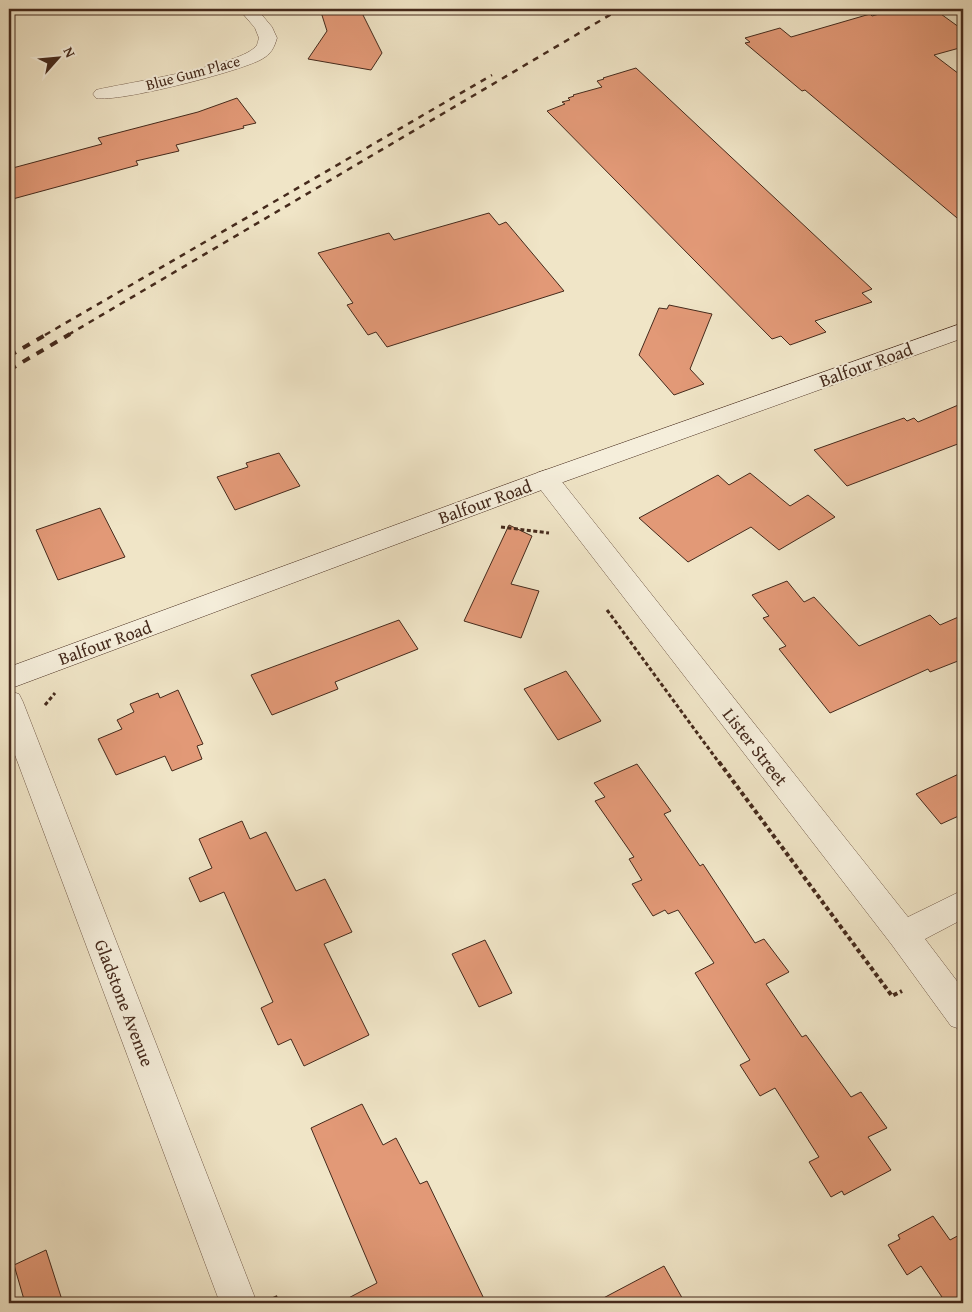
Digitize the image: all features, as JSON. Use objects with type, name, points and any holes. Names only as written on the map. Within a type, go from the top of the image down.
[{"type":"street","name":"Blue Gum Place","points":[[103,94],[167,82],[248,59],[263,50],[268,38],[263,27],[248,9]]},
{"type":"street","name":"Balfour Road","points":[[9,678],[546,480],[963,330]]},
{"type":"street","name":"Lister Street","points":[[546,480],[903,935],[963,1015]]},
{"type":"street","name":"Gladstone Avenue","points":[[9,702],[239,1303]]},
{"type":"street","points":[[903,935],[963,904]]},
{"type":"path","points":[[492,525],[550,533]]},
{"type":"path","points":[[603,605],[892,996],[934,977]]},
{"type":"path","points":[[40,710],[59,688]]},
{"type":"path","points":[[274,1294],[278,1303]]},
{"type":"building","points":[[320,9],[360,9],[382,53],[371,70],[308,59],[327,31]]},
{"type":"building","points":[[897,9],[934,9],[963,30],[963,47],[934,55],[963,77],[963,223],[805,90],[802,91],[745,43],[750,42],[745,38],[780,28],[791,37],[870,14],[872,16]]},
{"type":"building","points":[[636,68],[872,289],[862,293],[872,302],[815,321],[826,332],[790,345],[781,336],[772,339],[547,111],[565,104],[562,102],[570,100],[568,98],[573,95],[602,87],[597,81],[603,78]]},
{"type":"building","points":[[237,98],[256,123],[243,126],[244,128],[176,145],[179,151],[136,161],[138,165],[9,200],[9,169],[102,144],[98,138],[198,112]]},
{"type":"building","points":[[489,213],[499,225],[506,222],[564,291],[387,347],[376,332],[368,335],[347,305],[353,303],[318,253],[389,233],[394,240]]},
{"type":"building","points":[[669,305],[712,314],[690,369],[704,384],[674,395],[639,355],[659,308],[667,309]]},
{"type":"building","points":[[963,403],[963,442],[847,486],[814,450],[904,418],[907,421],[914,418],[918,422]]},
{"type":"building","points":[[279,453],[300,486],[235,510],[217,477],[248,467],[246,463]]},
{"type":"building","points":[[750,473],[790,506],[808,495],[835,517],[779,550],[751,527],[688,562],[639,518],[718,475],[729,485]]},
{"type":"building","points":[[100,508],[125,557],[58,580],[36,530]]},
{"type":"building","points":[[509,525],[532,536],[511,584],[539,591],[521,638],[464,621]]},
{"type":"building","points":[[787,581],[804,602],[814,597],[859,646],[930,615],[940,625],[963,615],[963,659],[930,672],[928,669],[830,713],[779,649],[786,646],[763,618],[769,616],[752,595]]},
{"type":"building","points":[[399,620],[418,649],[335,682],[338,689],[272,715],[251,675]]},
{"type":"building","points":[[566,671],[601,721],[558,740],[524,689]]},
{"type":"building","points":[[178,690],[203,744],[197,746],[202,759],[172,771],[165,756],[116,775],[98,739],[122,729],[117,720],[134,712],[130,704],[158,693],[160,698]]},
{"type":"building","points":[[637,764],[671,811],[664,814],[700,866],[703,864],[755,943],[764,939],[789,972],[766,984],[802,1037],[806,1035],[851,1097],[861,1092],[887,1128],[868,1137],[891,1170],[844,1195],[842,1191],[831,1197],[809,1162],[819,1157],[775,1088],[760,1096],[740,1065],[750,1060],[695,973],[714,963],[678,910],[668,914],[665,910],[653,916],[632,884],[642,880],[629,859],[634,857],[595,801],[605,797],[594,783]]},
{"type":"building","points":[[963,772],[963,814],[941,824],[916,794]]},
{"type":"building","points":[[242,821],[250,839],[266,832],[296,891],[325,879],[352,932],[324,944],[369,1035],[304,1066],[291,1039],[278,1045],[261,1008],[273,1002],[224,892],[200,902],[189,878],[212,868],[199,839]]},
{"type":"building","points":[[485,940],[512,993],[479,1007],[452,954]]},
{"type":"building","points":[[362,1104],[383,1145],[396,1138],[420,1184],[427,1181],[486,1303],[339,1303],[377,1283],[311,1128]]},
{"type":"building","points":[[933,1216],[950,1240],[963,1233],[963,1303],[946,1303],[921,1266],[907,1275],[888,1245],[900,1239],[898,1235]]},
{"type":"building","points":[[46,1250],[63,1303],[25,1303],[14,1265]]},
{"type":"building","points":[[664,1266],[685,1303],[594,1303]]},
{"type":"railway","points":[[68,335],[620,9]]},
{"type":"railway","points":[[45,335],[492,75]]},
{"type":"railway","points":[[9,356],[47,334]]},
{"type":"railway","points":[[9,370],[70,334]]}]
